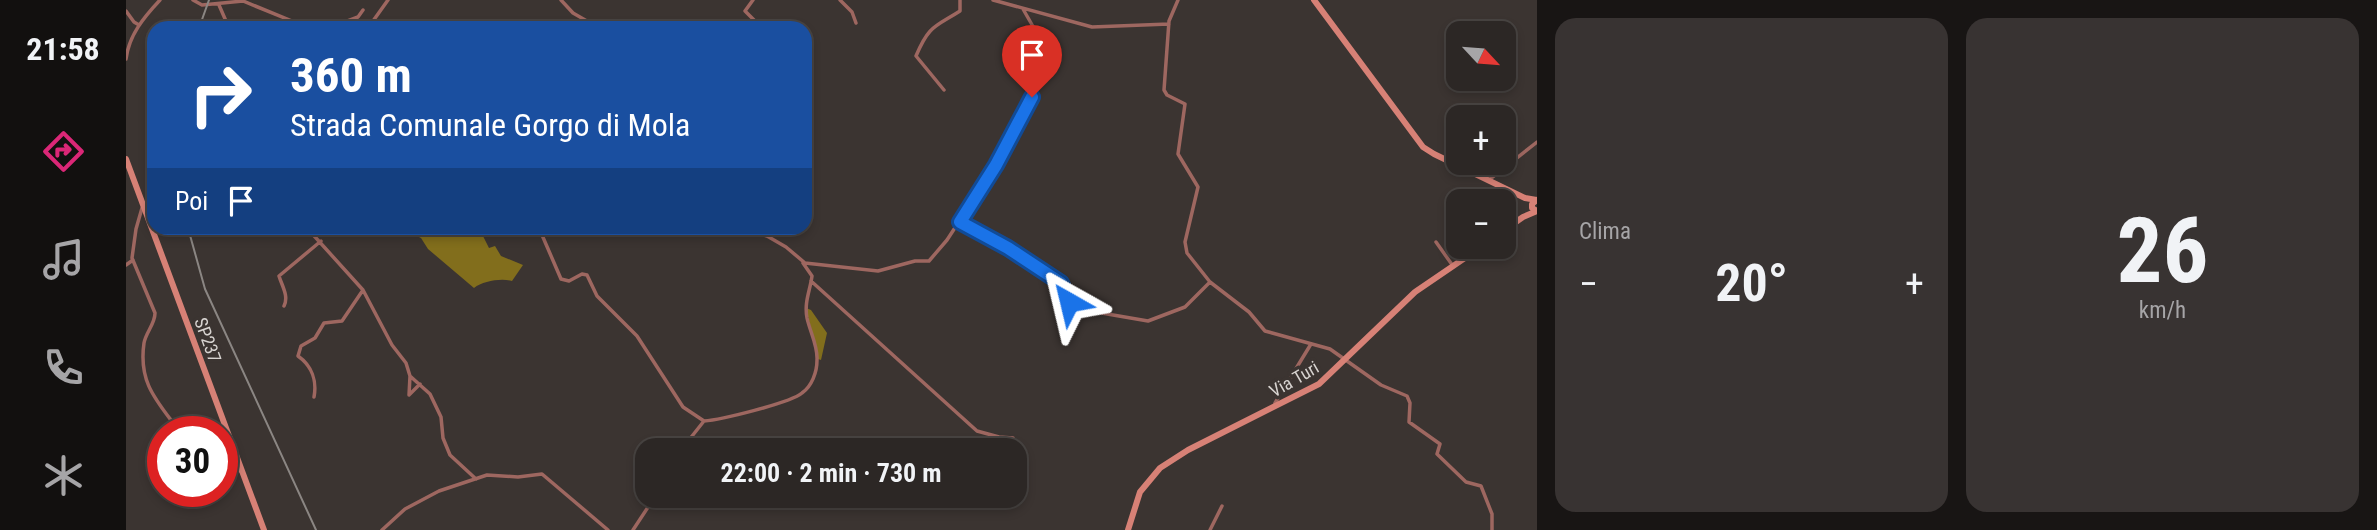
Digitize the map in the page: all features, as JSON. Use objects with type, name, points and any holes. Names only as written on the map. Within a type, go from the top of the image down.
[{"type":"main road","points":[[1314,0],[1419,142],[1434,155],[1535,205],[1516,222]]},
{"type":"main road","name":"SP237","points":[[126,159],[147,217]]},
{"type":"main road","name":"SP237","points":[[154,235],[264,530]]},
{"type":"main road","name":"Via Turi","points":[[1128,530],[1140,492],[1160,468],[1176,456],[1319,384],[1409,297],[1463,259]]},
{"type":"street","points":[[126,59],[128,46],[139,25],[160,0]]},
{"type":"street","points":[[193,0],[202,5],[249,1],[294,21]]},
{"type":"street","points":[[373,21],[388,0]]},
{"type":"street","points":[[561,0],[573,13],[587,21]]},
{"type":"street","points":[[753,0],[745,11],[755,21]]},
{"type":"street","points":[[840,0],[852,12],[856,23]]},
{"type":"street","points":[[944,90],[916,54],[928,31],[960,11],[960,0]]},
{"type":"street","points":[[993,0],[1099,28],[1169,24]]},
{"type":"street","points":[[1178,0],[1169,24],[1164,92],[1185,104],[1178,154],[1198,187],[1185,248],[1210,282],[1249,312],[1265,331],[1330,349],[1381,385],[1409,398],[1409,422],[1440,444],[1437,454],[1464,480],[1479,484],[1482,488],[1493,515],[1492,530]]},
{"type":"street","points":[[219,5],[226,21]]},
{"type":"street","points":[[801,262],[873,271],[915,261],[927,262],[944,244],[988,179],[1023,117],[1038,73],[1049,56],[1023,9]]},
{"type":"street","points":[[347,21],[358,17],[363,10]]},
{"type":"street","points":[[126,11],[139,25]]},
{"type":"street","points":[[1489,180],[1537,142]]},
{"type":"street","points":[[143,206],[136,229],[133,260],[156,315],[144,345],[144,366],[148,389],[168,416]]},
{"type":"street","points":[[960,222],[1008,248],[1058,281],[1064,287],[1069,302],[1084,310],[1150,321],[1185,307],[1210,282]]},
{"type":"street","points":[[315,235],[363,290],[392,345],[406,363],[410,376],[410,395],[420,384]]},
{"type":"street","points":[[541,235],[561,279],[569,281],[582,274],[587,275],[597,296],[637,336],[682,407],[704,421],[765,408],[797,397],[807,389],[815,372],[818,359],[806,310],[811,276],[786,247],[764,235]]},
{"type":"street","points":[[284,306],[287,302],[286,293],[279,276],[321,241]]},
{"type":"street","points":[[1436,243],[1453,266]]},
{"type":"street","points":[[126,265],[133,260]]},
{"type":"street","points":[[811,281],[977,431],[1013,438]]},
{"type":"street","points":[[314,397],[316,385],[310,370],[298,356],[301,346],[315,338],[324,323],[342,321],[363,290]]},
{"type":"street","points":[[1276,406],[1275,403],[1311,344]]},
{"type":"street","points":[[410,376],[430,394],[441,417],[443,439],[450,455],[476,479]]},
{"type":"street","points":[[691,438],[704,421]]},
{"type":"street","points":[[238,470],[242,471]]},
{"type":"street","points":[[382,530],[405,509],[439,491],[487,475],[518,477],[542,474],[608,530]]},
{"type":"street","points":[[1210,530],[1222,506]]},
{"type":"street","points":[[633,530],[647,508]]},
{"type":"shaded area","points":[[415,235],[482,235],[489,248],[495,246],[501,256],[523,265],[512,281],[492,281],[474,288],[428,249],[421,238]]},
{"type":"shaded area","points":[[806,308],[811,310],[827,333],[821,360],[818,359]]},
{"type":"railway","points":[[202,21],[209,0]]},
{"type":"railway","points":[[190,235],[205,289],[316,530]]},
{"type":"route","points":[[1032,97],[985,185],[960,222],[1008,248],[1061,283],[1069,302]]}]
